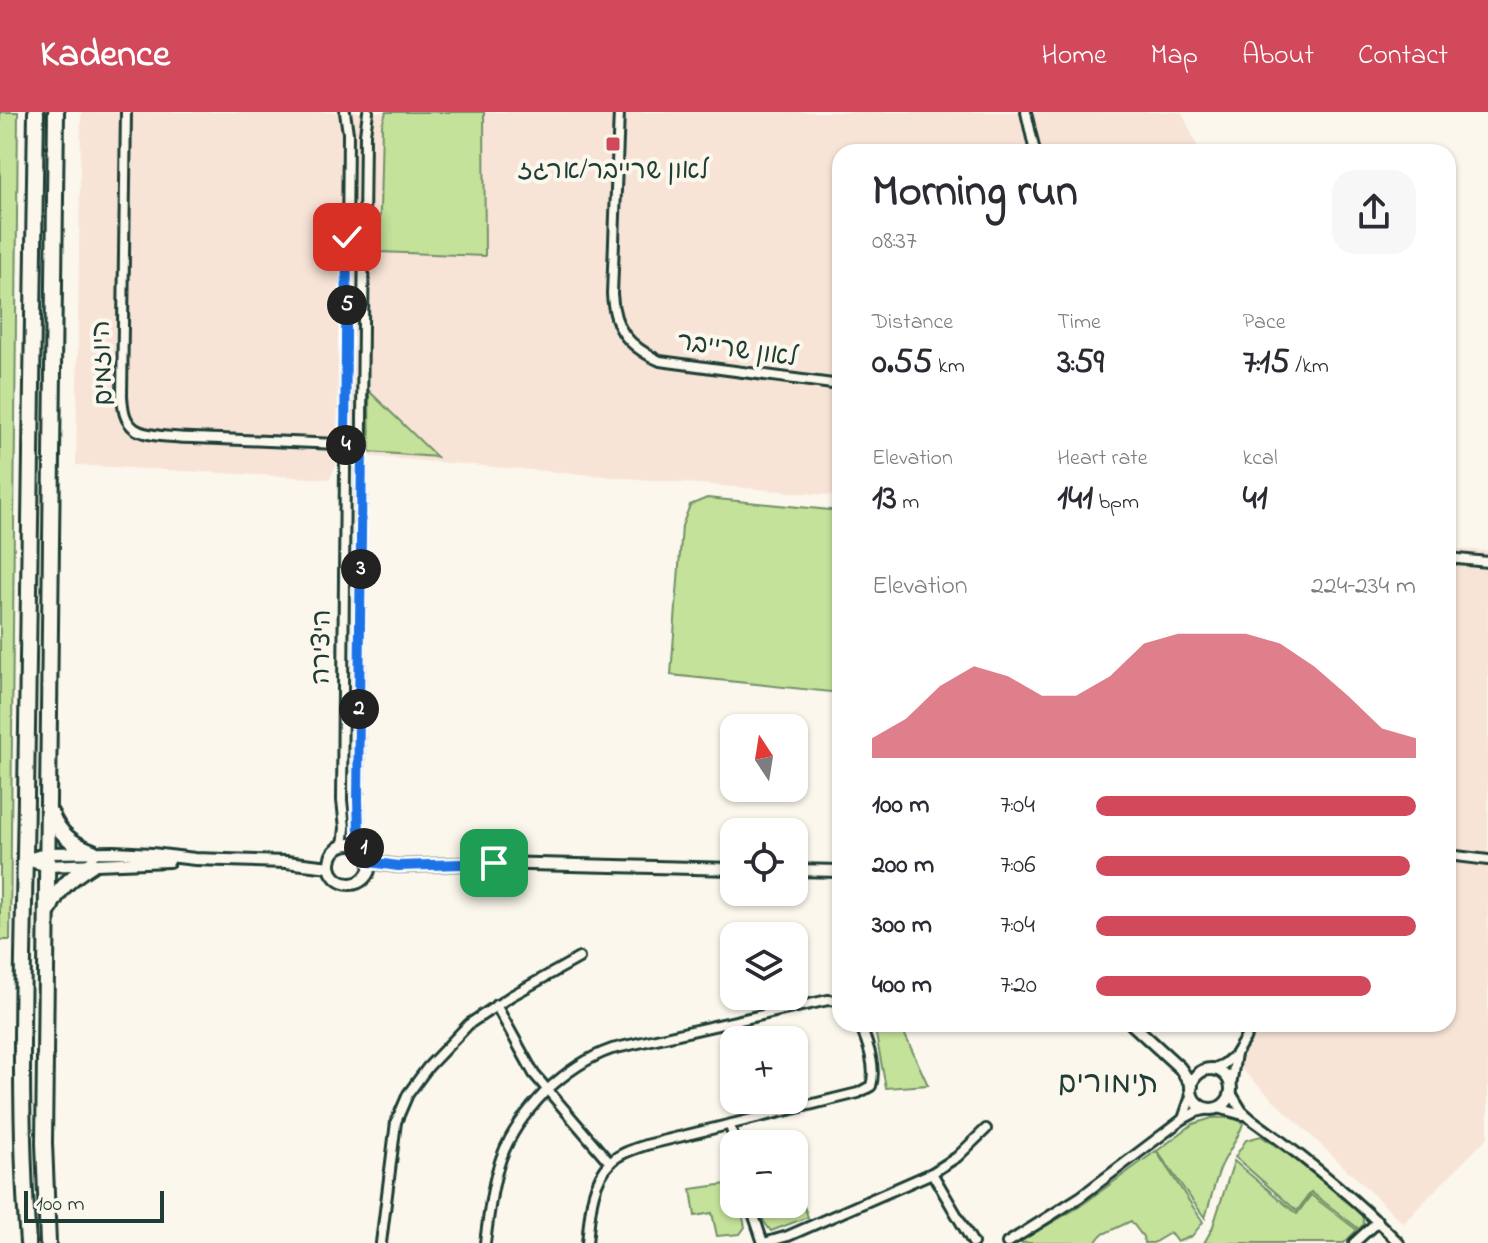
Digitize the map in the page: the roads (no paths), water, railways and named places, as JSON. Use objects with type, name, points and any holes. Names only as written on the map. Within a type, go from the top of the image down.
[{"type":"highway","points":[[28,1243],[21,1103],[36,112]]},
{"type":"highway","points":[[48,1243],[44,1143],[56,112]]},
{"type":"highway","points":[[47,914],[53,899],[93,858],[62,833],[49,806]]},
{"type":"street","name":"היוזמים","points":[[126,112],[122,396],[123,413],[128,421],[143,433],[175,437],[362,445]]},
{"type":"street","name":"היצירה","points":[[343,846],[348,133],[345,112]]},
{"type":"street","name":"היצירה","points":[[368,112],[365,134],[358,800],[359,833],[368,863]]},
{"type":"street","name":"לאון שרייבר","points":[[619,112],[612,294],[617,324],[627,339],[642,353],[660,361],[832,384]]},
{"type":"street","points":[[1026,112],[1033,144]]},
{"type":"street","points":[[1456,559],[1488,562]]},
{"type":"street","points":[[356,845],[368,863],[359,882],[347,884],[336,878],[330,867],[333,854],[343,846],[356,845]]},
{"type":"street","points":[[1456,856],[1488,860]]},
{"type":"street","points":[[25,860],[195,859],[330,867]]},
{"type":"street","points":[[368,863],[398,866],[494,863],[720,869]]},
{"type":"street","points":[[808,870],[832,871]]},
{"type":"street","points":[[381,1243],[394,1135],[401,1108],[417,1080],[469,1024],[496,1005],[579,958]]},
{"type":"street","points":[[485,1243],[493,1187],[509,1137],[547,1090],[583,1062],[612,1049],[832,1000]]},
{"type":"street","points":[[496,1005],[534,1074],[610,1163]]},
{"type":"street","points":[[587,1243],[594,1191],[610,1163],[646,1145],[858,1093],[871,1086],[873,1080],[862,1032]]},
{"type":"street","points":[[1141,1032],[1185,1074],[1198,1104],[1233,1111],[1251,1119]]},
{"type":"street","points":[[1183,1119],[1197,1075],[1224,1064],[1236,1053],[1249,1032]]},
{"type":"street","points":[[1007,1243],[1080,1197],[1183,1119],[1225,1104],[1231,1089],[1236,1053]]},
{"type":"street","points":[[1173,1061],[1189,1068],[1224,1074],[1242,1111],[1322,1172],[1399,1243]]},
{"type":"street","points":[[730,1125],[731,1130]]},
{"type":"street","points":[[755,1218],[763,1243],[805,1229],[932,1173],[957,1157],[986,1129]]},
{"type":"street","points":[[932,1173],[973,1243]]},
{"type":"street","points":[[1354,1243],[1378,1221]]},
{"type":"place","name":"לאון שרייבר/ארגז","points":[[613,144]]},
{"type":"district","name":"תימורים","points":[[1108,1085]]}]
